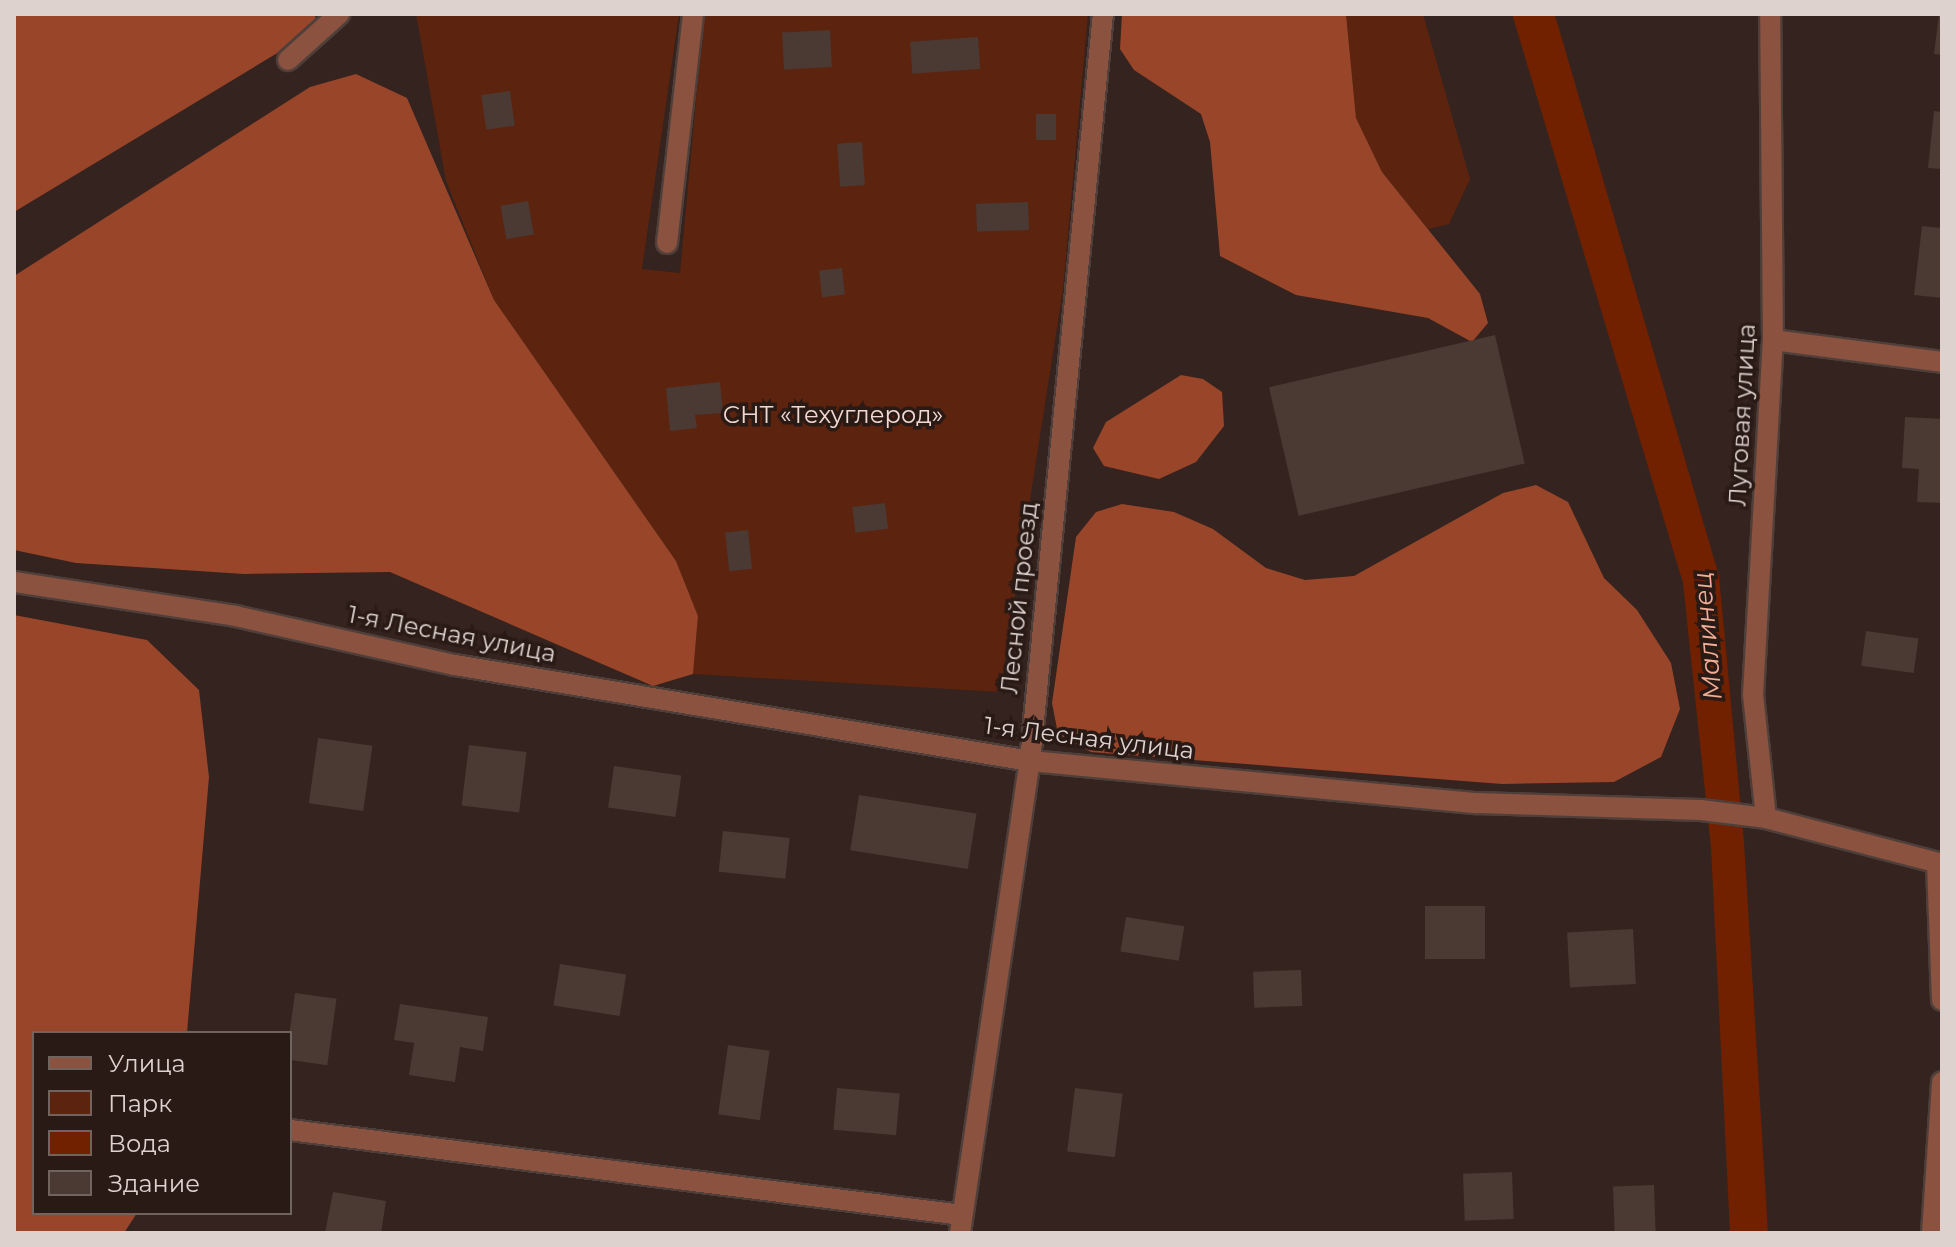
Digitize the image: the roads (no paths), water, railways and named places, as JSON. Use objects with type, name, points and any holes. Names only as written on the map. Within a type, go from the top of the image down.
[{"type":"street","points":[[288,60],[339,14]]},
{"type":"street","points":[[667,243],[693,14]]},
{"type":"street","name":"Лесной проезд","points":[[961,1224],[1030,761],[1103,14]]},
{"type":"street","name":"Луговая улица","points":[[1757,817],[1753,695],[1773,340],[1770,14]]},
{"type":"street","points":[[1773,340],[1942,362]]},
{"type":"street","name":"1-я Лесная улица","points":[[14,582],[235,616],[455,665],[1030,761],[1477,803],[1701,810],[1757,817],[1939,864]]},
{"type":"street","points":[[1939,864],[1942,1000]]},
{"type":"street","points":[[1932,1233],[1942,1082]]},
{"type":"street","points":[[292,1130],[961,1224]]},
{"type":"water","name":"Малинец","points":[[1512,14],[1554,14],[1557,22],[1719,576],[1744,842],[1768,1233],[1730,1233],[1711,848],[1683,583]]},
{"type":"park label","name":"СНТ «Техуглерод»","points":[[833,415]]}]
